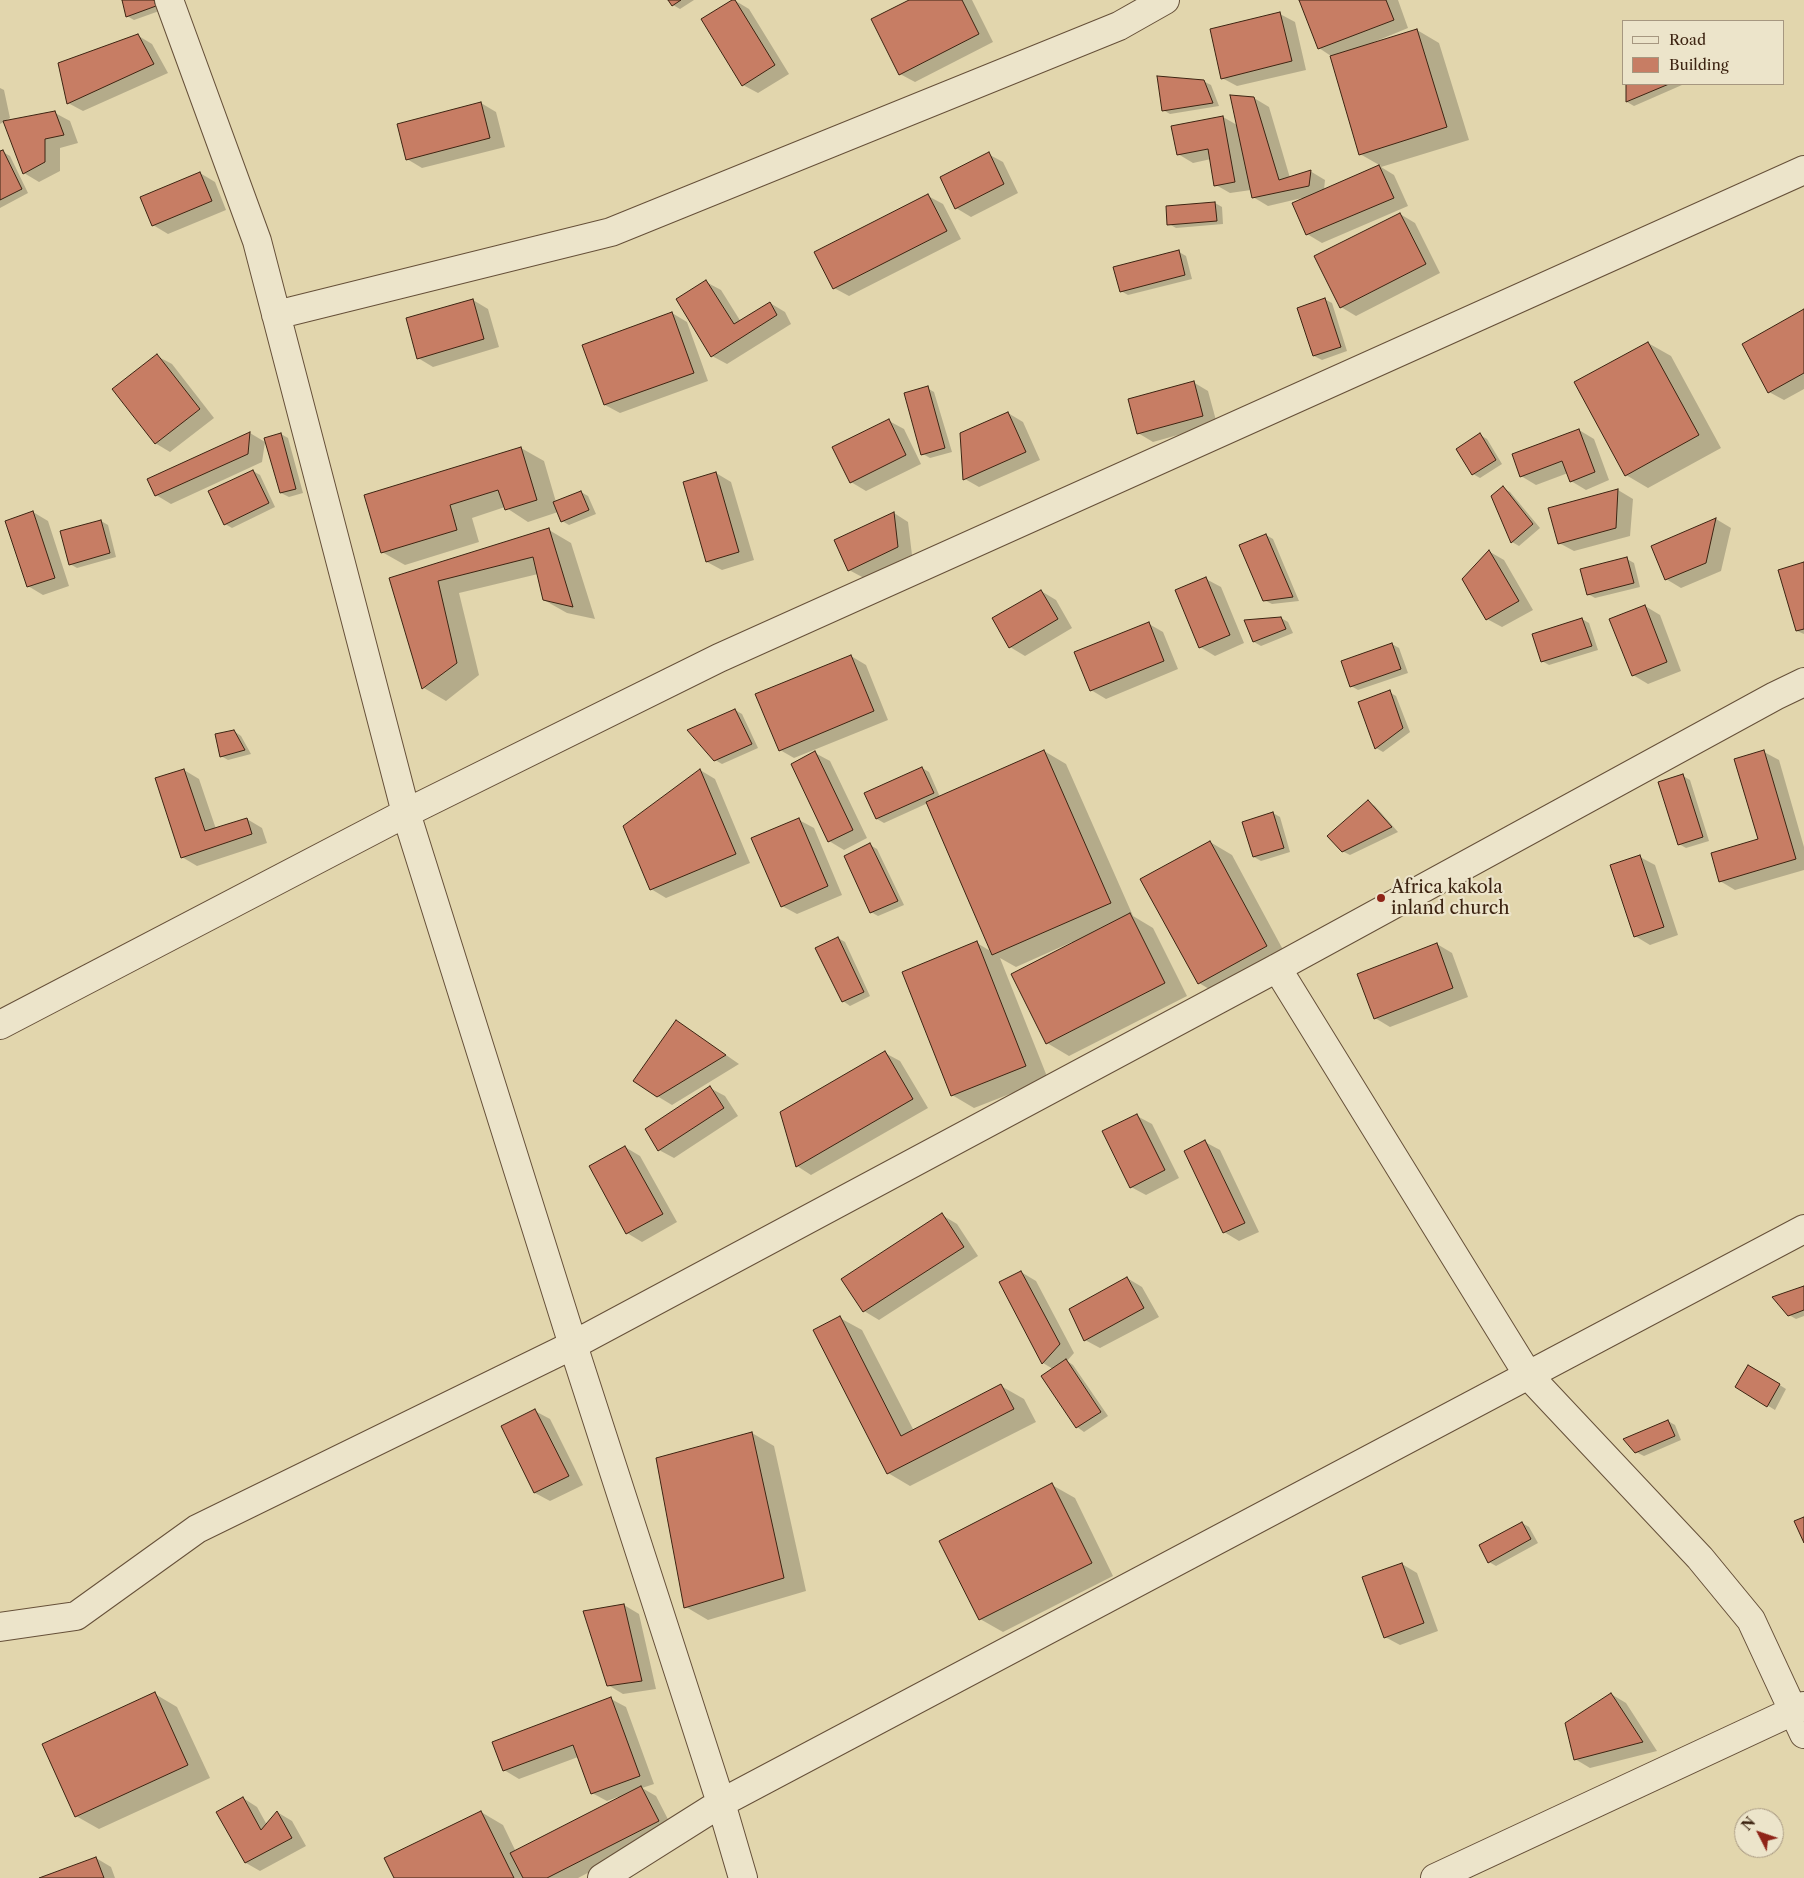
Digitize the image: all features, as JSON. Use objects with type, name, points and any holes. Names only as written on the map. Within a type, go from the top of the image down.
[{"type":"street","points":[[169,0],[257,241],[406,813],[573,1345],[721,1803],[743,1878]]},
{"type":"street","points":[[276,315],[611,232],[1119,26],[1165,0]]},
{"type":"street","points":[[0,1025],[406,813],[719,658],[1804,170]]},
{"type":"street","points":[[0,1626],[76,1616],[197,1529],[573,1345],[1276,968],[1766,700],[1804,682]]},
{"type":"street","points":[[1276,968],[1528,1375],[1700,1558],[1751,1620],[1800,1717],[1435,1878]]},
{"type":"street","points":[[602,1878],[721,1803],[1804,1229]]},
{"type":"building","points":[[122,0],[154,0],[156,6],[126,17]]},
{"type":"building","points":[[668,0],[681,0],[672,6]]},
{"type":"building","points":[[735,0],[775,65],[742,86],[701,19]]},
{"type":"building","points":[[909,0],[962,0],[979,34],[899,75],[871,19]]},
{"type":"building","points":[[1299,0],[1386,0],[1394,20],[1318,49]]},
{"type":"building","points":[[1280,12],[1292,61],[1221,79],[1210,29]]},
{"type":"building","points":[[1417,29],[1447,127],[1359,155],[1330,56]]},
{"type":"building","points":[[138,34],[154,64],[67,104],[58,63]]},
{"type":"building","points":[[1157,76],[1204,80],[1213,103],[1162,111]]},
{"type":"building","points":[[1626,85],[1667,85],[1626,102]]},
{"type":"building","points":[[1230,95],[1254,97],[1279,180],[1311,170],[1309,186],[1252,198]]},
{"type":"building","points":[[481,102],[490,138],[406,160],[397,124]]},
{"type":"building","points":[[55,111],[64,135],[45,139],[45,162],[23,174],[3,121]]},
{"type":"building","points":[[1223,116],[1235,182],[1214,186],[1208,149],[1177,155],[1171,126]]},
{"type":"building","points":[[3,150],[22,189],[0,200],[0,151]]},
{"type":"building","points":[[989,152],[1004,184],[955,209],[940,177]]},
{"type":"building","points":[[1379,165],[1394,198],[1306,235],[1292,203]]},
{"type":"building","points":[[200,172],[212,201],[152,226],[140,197]]},
{"type":"building","points":[[928,194],[947,231],[833,289],[814,252]]},
{"type":"building","points":[[1215,202],[1217,221],[1167,225],[1166,206]]},
{"type":"building","points":[[1400,213],[1426,264],[1340,308],[1314,256]]},
{"type":"building","points":[[1179,250],[1185,275],[1120,292],[1113,267]]},
{"type":"building","points":[[706,280],[734,324],[770,302],[777,315],[711,357],[676,299]]},
{"type":"building","points":[[1325,298],[1341,347],[1313,356],[1297,308]]},
{"type":"building","points":[[473,299],[484,339],[417,359],[406,318]]},
{"type":"building","points":[[1804,309],[1804,373],[1768,393],[1742,344]]},
{"type":"building","points":[[672,312],[694,373],[604,405],[582,345]]},
{"type":"building","points":[[1648,342],[1699,435],[1625,476],[1574,382]]},
{"type":"building","points":[[157,354],[200,409],[155,444],[112,389]]},
{"type":"building","points":[[1194,381],[1203,416],[1137,434],[1128,399]]},
{"type":"building","points":[[928,386],[945,448],[921,455],[904,393]]},
{"type":"building","points":[[1008,412],[1026,452],[963,480],[960,433]]},
{"type":"building","points":[[889,419],[906,455],[850,483],[832,447]]},
{"type":"building","points":[[1579,429],[1595,472],[1570,482],[1562,461],[1520,477],[1512,454]]},
{"type":"building","points":[[250,432],[248,454],[155,496],[147,479]]},
{"type":"building","points":[[281,433],[296,489],[280,493],[264,438]]},
{"type":"building","points":[[1480,433],[1496,460],[1472,475],[1456,449]]},
{"type":"building","points":[[521,447],[537,500],[505,510],[498,490],[450,505],[457,530],[381,553],[364,495]]},
{"type":"building","points":[[253,470],[269,503],[224,525],[208,491]]},
{"type":"building","points":[[716,472],[739,552],[706,562],[683,482]]},
{"type":"building","points":[[1503,486],[1533,524],[1511,543],[1491,496]]},
{"type":"building","points":[[1618,489],[1616,528],[1558,544],[1548,508]]},
{"type":"building","points":[[581,491],[589,510],[561,522],[553,502]]},
{"type":"building","points":[[33,511],[55,578],[27,587],[5,521]]},
{"type":"building","points":[[894,512],[898,547],[848,571],[834,540]]},
{"type":"building","points":[[1716,518],[1706,563],[1665,580],[1651,546]]},
{"type":"building","points":[[101,520],[110,553],[69,565],[60,531]]},
{"type":"building","points":[[549,528],[573,607],[543,600],[533,557],[438,581],[457,663],[422,689],[389,578]]},
{"type":"building","points":[[1266,534],[1293,597],[1263,601],[1239,545]]},
{"type":"building","points":[[1489,550],[1519,601],[1486,620],[1462,579]]},
{"type":"building","points":[[1627,557],[1634,583],[1587,595],[1580,569]]},
{"type":"building","points":[[1804,562],[1804,629],[1796,631],[1778,570]]},
{"type":"building","points":[[1206,577],[1230,635],[1199,648],[1175,590]]},
{"type":"building","points":[[1041,590],[1058,619],[1009,648],[992,618]]},
{"type":"building","points":[[1645,605],[1667,662],[1632,676],[1609,619]]},
{"type":"building","points":[[1281,617],[1286,629],[1253,642],[1244,620]]},
{"type":"building","points":[[1582,618],[1592,646],[1541,662],[1532,634]]},
{"type":"building","points":[[1149,622],[1164,661],[1090,691],[1074,652]]},
{"type":"building","points":[[1392,643],[1401,669],[1350,687],[1341,661]]},
{"type":"building","points":[[851,655],[874,711],[779,751],[755,694]]},
{"type":"building","points":[[1390,690],[1403,728],[1375,749],[1358,702]]},
{"type":"building","points":[[735,709],[752,744],[714,761],[687,730]]},
{"type":"building","points":[[234,730],[245,750],[220,757],[215,734]]},
{"type":"building","points":[[1044,750],[1111,903],[992,955],[926,802]]},
{"type":"building","points":[[1764,750],[1796,859],[1719,882],[1711,853],[1758,839],[1734,759]]},
{"type":"building","points":[[815,751],[853,830],[828,842],[791,764]]},
{"type":"building","points":[[922,767],[934,793],[876,819],[864,793]]},
{"type":"building","points":[[184,769],[205,831],[247,818],[252,834],[181,858],[155,778]]},
{"type":"building","points":[[700,769],[736,854],[650,890],[623,826]]},
{"type":"building","points":[[1683,774],[1703,837],[1678,845],[1658,782]]},
{"type":"building","points":[[1368,800],[1392,827],[1342,852],[1327,836]]},
{"type":"building","points":[[1273,812],[1284,848],[1253,857],[1242,822]]},
{"type":"building","points":[[799,818],[828,886],[781,907],[751,838]]},
{"type":"building","points":[[1210,841],[1267,946],[1198,984],[1140,879]]},
{"type":"building","points":[[870,843],[898,901],[870,913],[844,856]]},
{"type":"building","points":[[1640,855],[1664,927],[1634,937],[1610,865]]},
{"type":"building","points":[[1130,913],[1165,983],[1046,1044],[1011,974]]},
{"type":"building","points":[[838,937],[864,992],[842,1002],[815,948]]},
{"type":"building","points":[[977,941],[1026,1066],[951,1096],[902,972]]},
{"type":"building","points":[[1437,943],[1453,988],[1374,1019],[1357,974]]},
{"type":"building","points":[[676,1020],[726,1055],[657,1097],[633,1081]]},
{"type":"building","points":[[885,1051],[913,1099],[796,1167],[780,1112]]},
{"type":"building","points":[[710,1086],[724,1108],[658,1151],[645,1129]]},
{"type":"building","points":[[1137,1114],[1165,1170],[1130,1188],[1102,1131]]},
{"type":"building","points":[[1205,1140],[1245,1223],[1223,1233],[1184,1151]]},
{"type":"building","points":[[625,1146],[663,1214],[626,1234],[589,1166]]},
{"type":"building","points":[[942,1213],[964,1247],[863,1312],[841,1279]]},
{"type":"building","points":[[1021,1271],[1060,1344],[1042,1364],[999,1282]]},
{"type":"building","points":[[1127,1277],[1144,1308],[1084,1341],[1069,1309]]},
{"type":"building","points":[[1804,1286],[1804,1310],[1788,1316],[1772,1297]]},
{"type":"building","points":[[840,1316],[901,1436],[1001,1384],[1014,1409],[887,1474],[813,1330]]},
{"type":"building","points":[[1066,1359],[1101,1412],[1076,1428],[1041,1376]]},
{"type":"building","points":[[1748,1365],[1780,1384],[1767,1407],[1735,1387]]},
{"type":"building","points":[[535,1409],[569,1476],[534,1493],[501,1426]]},
{"type":"building","points":[[1668,1420],[1675,1436],[1635,1453],[1623,1439]]},
{"type":"building","points":[[752,1432],[784,1578],[684,1608],[656,1458]]},
{"type":"building","points":[[1052,1483],[1092,1563],[979,1620],[939,1541]]},
{"type":"building","points":[[1804,1517],[1804,1543],[1794,1521]]},
{"type":"building","points":[[1522,1522],[1531,1539],[1488,1563],[1479,1545]]},
{"type":"building","points":[[1402,1563],[1424,1623],[1384,1638],[1362,1577]]},
{"type":"building","points":[[624,1604],[642,1681],[607,1686],[583,1611]]},
{"type":"building","points":[[155,1692],[188,1765],[75,1817],[42,1744]]},
{"type":"building","points":[[1611,1693],[1643,1742],[1574,1760],[1565,1723]]},
{"type":"building","points":[[611,1697],[640,1776],[591,1794],[573,1745],[503,1771],[492,1742]]},
{"type":"building","points":[[641,1786],[659,1821],[547,1878],[523,1878],[510,1853]]},
{"type":"building","points":[[243,1797],[261,1830],[277,1811],[292,1838],[245,1863],[216,1812]]},
{"type":"building","points":[[481,1811],[514,1878],[394,1878],[384,1858]]},
{"type":"building","points":[[96,1857],[104,1878],[39,1878]]},
{"type":"place","name":"Africa kakola inland church","points":[[1381,898]]}]
